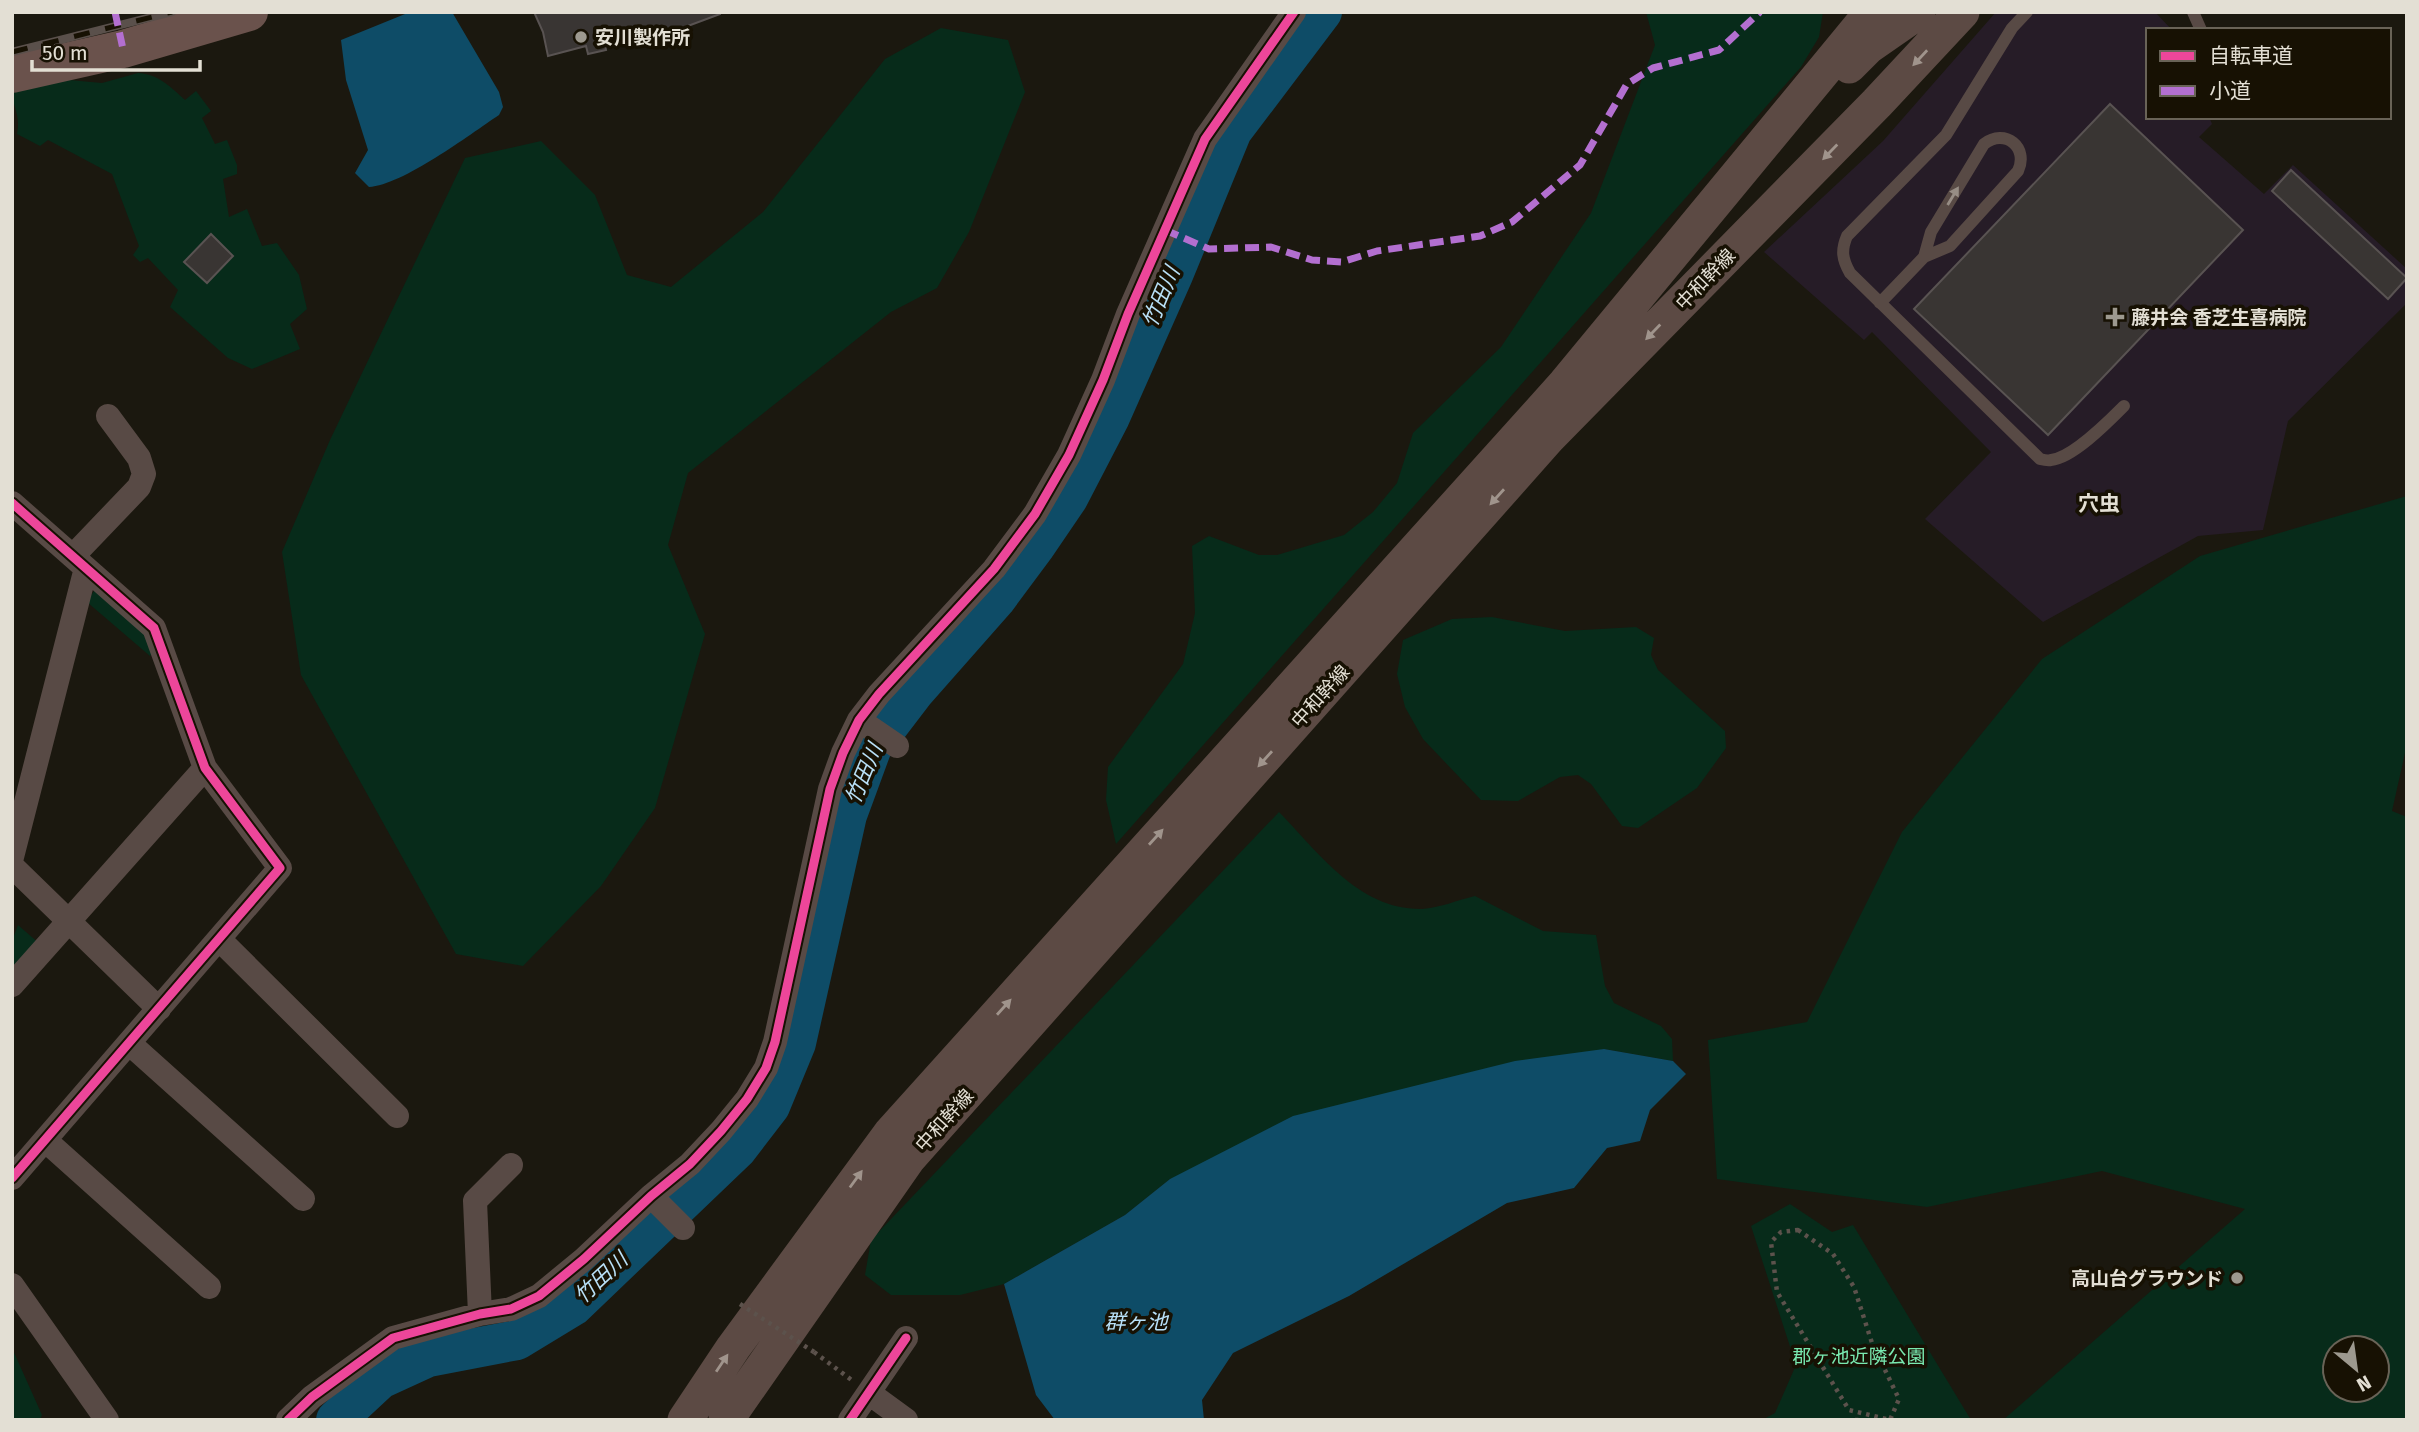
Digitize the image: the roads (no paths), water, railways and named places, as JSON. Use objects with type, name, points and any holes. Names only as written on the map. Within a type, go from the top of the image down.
[{"type":"highway","points":[[12,74],[124,49],[249,12]]},
{"type":"main road","name":"中和幹線","points":[[685,1420],[733,1348],[890,1134],[1556,394],[1872,12]]},
{"type":"main road","points":[[1801,100],[1829,85],[1869,46],[1918,12]]},
{"type":"main road","name":"中和幹線","points":[[726,1420],[908,1159],[1549,437],[1877,103],[1962,12]]},
{"type":"street","points":[[288,1420],[312,1397],[393,1338],[481,1314],[511,1309],[539,1296],[690,1164],[747,1099],[766,1068],[775,1042],[830,789],[859,720],[879,694],[994,569],[1035,514],[1069,455],[1103,380],[1128,314],[1205,139],[1294,12]]},
{"type":"street","points":[[12,857],[79,562],[139,487],[144,474],[139,458],[108,416]]},
{"type":"street","points":[[12,503],[154,628],[205,768],[280,868],[12,1178]]},
{"type":"street","points":[[859,720],[897,746]]},
{"type":"street","points":[[12,985],[205,768]]},
{"type":"street","points":[[12,866],[159,1009]]},
{"type":"street","points":[[219,939],[397,1116]]},
{"type":"street","points":[[129,1043],[303,1199]]},
{"type":"street","points":[[45,1140],[209,1287]]},
{"type":"street","points":[[481,1314],[475,1201],[510,1165]]},
{"type":"street","points":[[651,1196],[682,1228]]},
{"type":"street","points":[[12,1285],[107,1420]]},
{"type":"street","points":[[850,1420],[906,1338]]},
{"type":"street","points":[[869,1393],[906,1420]]},
{"type":"lane","points":[[2027,12],[2012,28],[1946,135],[1847,236],[1841,250],[1844,264],[1880,303],[2040,459],[2052,460],[2066,454],[2093,436],[2124,406]]},
{"type":"lane","points":[[2193,12],[2200,28]]},
{"type":"lane","points":[[1880,303],[1924,257],[1950,246],[2018,171],[2022,157],[2016,144],[2010,139],[1997,137],[1984,144],[1931,232],[1924,257]]},
{"type":"water","points":[[410,12],[452,12],[499,92],[503,107],[499,115],[436,158],[399,178],[369,187],[355,173],[368,150],[346,80],[341,40]]},
{"type":"water","name":"群ヶ池","points":[[1604,1049],[1673,1061],[1686,1074],[1650,1110],[1640,1141],[1607,1148],[1574,1188],[1507,1203],[1349,1296],[1233,1353],[1202,1400],[1204,1420],[1055,1420],[1036,1395],[1004,1284],[1125,1215],[1170,1179],[1293,1116],[1515,1061]]},
{"type":"waterway","name":"竹田川","points":[[336,1420],[380,1379],[428,1357],[517,1340],[573,1306],[737,1149],[770,1106],[796,1043],[847,815],[872,747],[914,692],[996,599],[1068,498],[1110,417],[1173,275],[1232,131],[1322,12]]},
{"type":"railway","points":[[12,52],[172,12]]},
{"type":"place","name":"安川製作所","points":[[581,37]]},
{"type":"place","name":"藤井会 香芝生喜病院","points":[[2115,317]]},
{"type":"place","name":"高山台グラウンド","points":[[2237,1278]]},
{"type":"district","name":"穴虫","points":[[2099,504]]},
{"type":"park label","name":"郡ヶ池近隣公園","points":[[1859,1356]]}]
